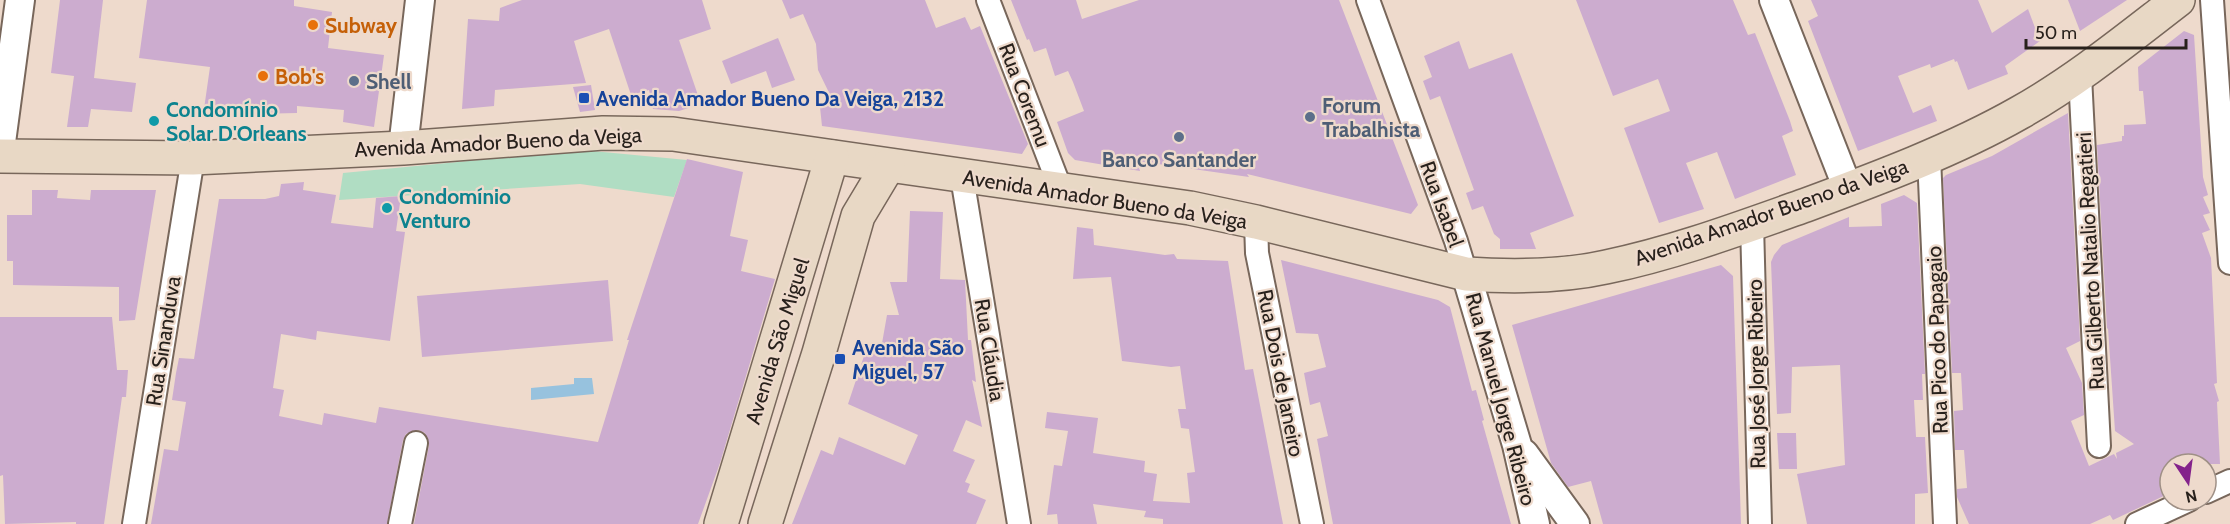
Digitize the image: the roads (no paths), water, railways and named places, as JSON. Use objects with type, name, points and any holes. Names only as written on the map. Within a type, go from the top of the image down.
[{"type":"main road","name":"Avenida Amador Bueno da Veiga","points":[[0,156],[193,158],[403,148],[603,132],[673,134],[1190,208],[1466,274],[1498,276],[1557,274],[1604,268],[1642,259],[1752,224],[1929,156],[2016,115],[2080,76],[2178,0]]},
{"type":"main road","name":"Avenida São Miguel","points":[[843,159],[858,216]]},
{"type":"main road","name":"Avenida São Miguel","points":[[722,524],[843,159]]},
{"type":"main road","name":"Avenida São Miguel","points":[[765,524],[819,353],[858,216],[888,166]]},
{"type":"street","points":[[0,150],[20,0]]},
{"type":"street","points":[[403,148],[420,0]]},
{"type":"street","name":"Rua Coremu","points":[[988,0],[1061,190]]},
{"type":"street","name":"Rua Isabel","points":[[1368,0],[1466,274]]},
{"type":"street","points":[[1774,0],[1848,189]]},
{"type":"street","points":[[2212,0],[2230,263]]},
{"type":"street","name":"Rua Gilberto Natalio Regatieri","points":[[2080,76],[2099,446]]},
{"type":"street","name":"Rua Pico do Papagaio","points":[[1929,156],[1945,524]]},
{"type":"street","name":"Rua Sinanduva","points":[[134,524],[193,158]]},
{"type":"street","name":"Rua Cláudia","points":[[962,177],[1019,524]]},
{"type":"street","name":"Rua Dois de Janeiro","points":[[1256,222],[1257,253],[1312,524]]},
{"type":"street","name":"Rua José Jorge Ribeiro","points":[[1752,224],[1760,524]]},
{"type":"street","name":"Rua Manuel Jorge Ribeiro","points":[[1466,274],[1517,445],[1535,524]]},
{"type":"street","points":[[400,524],[416,443]]},
{"type":"street","points":[[1517,445],[1575,524]]},
{"type":"street","points":[[2137,524],[2163,512]]},
{"type":"water","points":[[574,378],[592,378],[594,394],[531,400],[531,388],[574,384]]},
{"type":"place","name":"Subway","points":[[313,25]]},
{"type":"place","name":"Bob's","points":[[263,76]]},
{"type":"place","name":"Shell","points":[[354,81]]},
{"type":"place","name":"Avenida Amador Bueno Da Veiga, 2132","points":[[584,98]]},
{"type":"place","name":"Forum Trabalhista","points":[[1310,117]]},
{"type":"place","name":"Condomínio Solar D'Orleans","points":[[154,121]]},
{"type":"place","name":"Banco Santander","points":[[1179,137]]},
{"type":"place","name":"Condomínio Venturo","points":[[387,208]]},
{"type":"place","name":"Avenida São Miguel, 57","points":[[840,359]]}]
